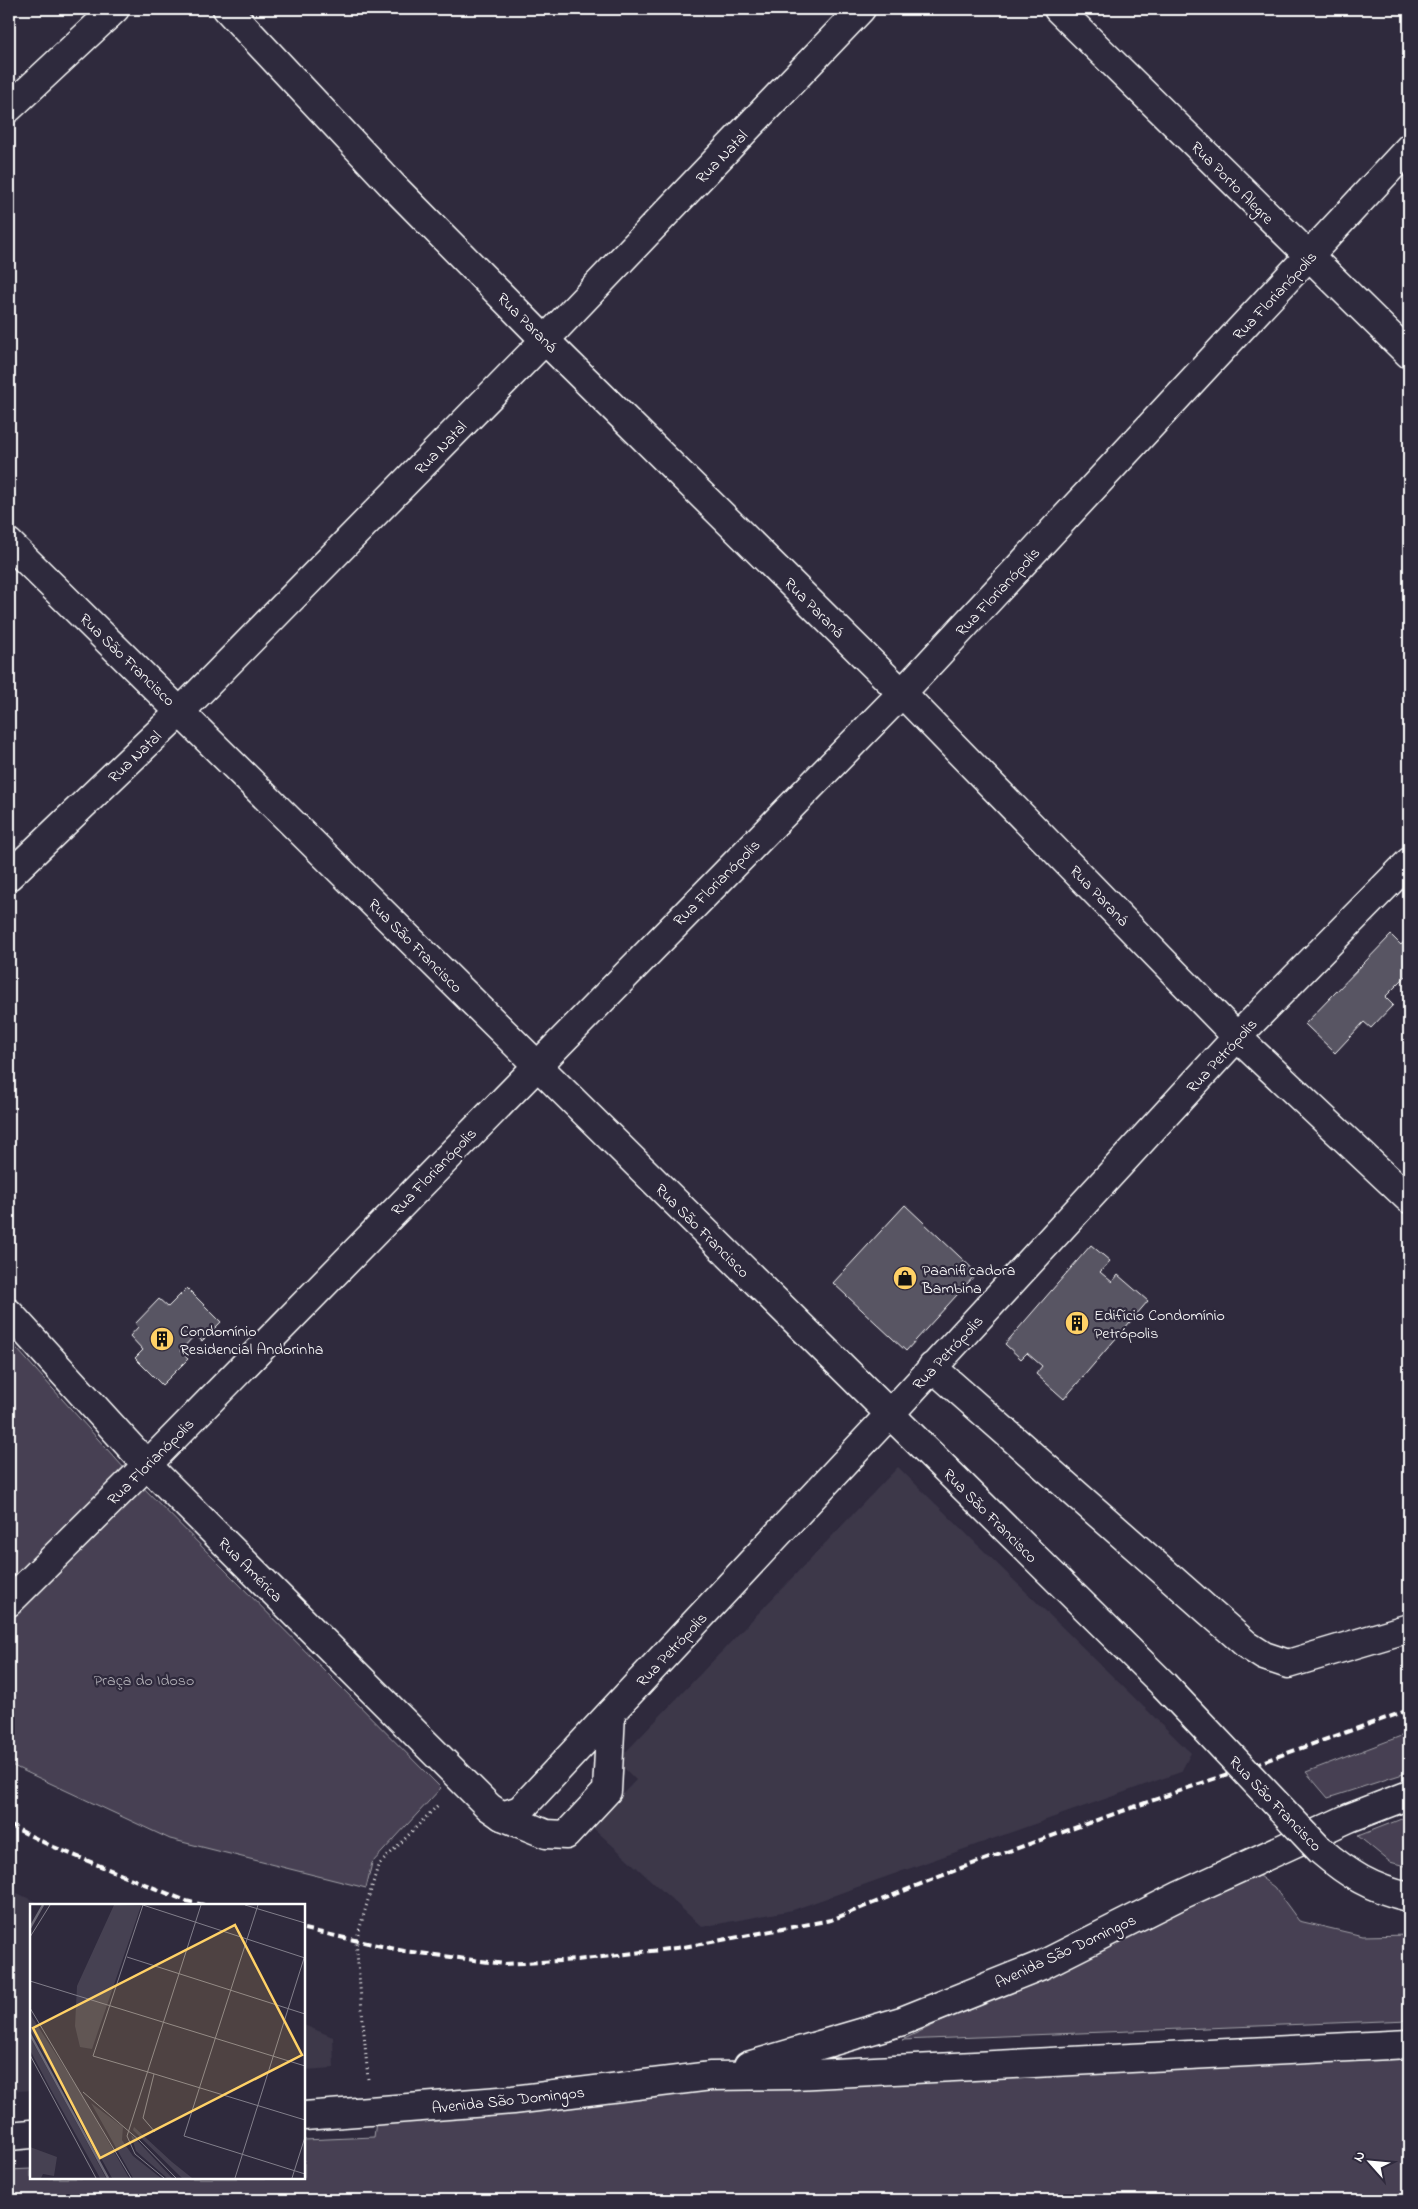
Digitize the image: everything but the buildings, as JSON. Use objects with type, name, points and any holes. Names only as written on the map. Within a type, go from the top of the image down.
[{"type":"street","points":[[9,108],[115,9]]},
{"type":"street","name":"Rua Paraná","points":[[227,9],[393,186],[545,340],[902,692],[1237,1037],[1409,1200]]},
{"type":"street","name":"Rua Natal","points":[[9,876],[181,711],[545,340],[861,9]]},
{"type":"street","name":"Rua Porto Alegre","points":[[1058,9],[1309,258],[1409,354]]},
{"type":"street","name":"Rua Florianópolis","points":[[9,1602],[147,1465],[902,692],[1309,258],[1409,148]]},
{"type":"street","name":"Rua São Francisco","points":[[9,543],[1164,1685],[1320,1850],[1346,1872],[1377,1888],[1409,1897]]},
{"type":"street","name":"Rua Petrópolis","points":[[502,1816],[520,1810],[890,1414],[1237,1037],[1409,862]]},
{"type":"street","name":"Rua América","points":[[9,1313],[147,1465],[463,1781],[502,1816],[546,1834],[566,1835],[607,1791],[611,1713]]},
{"type":"street","points":[[932,1368],[1247,1645],[1264,1656],[1288,1664],[1409,1628]]},
{"type":"street","name":"Avenida São Domingos","points":[[711,2076],[911,2018],[1042,1964],[1179,1896],[1349,1818],[1409,1796]]},
{"type":"street","name":"Avenida São Domingos","points":[[305,2116],[513,2100],[711,2076],[794,2075],[1409,2044]]},
{"type":"street","points":[[9,2136],[30,2134]]},
{"type":"path","points":[[370,2112],[356,1941],[378,1866],[463,1781]]},
{"type":"shaded area","points":[[898,1467],[1191,1753],[1181,1772],[793,1910],[702,1927],[591,1826],[636,1780],[617,1761]]},
{"type":"shaded area","points":[[9,1889],[40,1904],[30,1904],[30,2090],[9,2092]]},
{"type":"shaded area","points":[[305,2025],[333,2037],[334,2068],[305,2070]]},
{"type":"green space","name":"Praça do Idoso","points":[[9,1340],[124,1468],[441,1788],[372,1863],[366,1888],[170,1839],[9,1764]]},
{"type":"green space","points":[[1409,1733],[1409,1772],[1328,1798],[1306,1772]]},
{"type":"green space","points":[[1409,1816],[1409,1867],[1390,1862],[1358,1836]]},
{"type":"green space","points":[[1255,1873],[1274,1887],[1299,1921],[1363,1936],[1409,1935],[1409,2020],[902,2040]]},
{"type":"green space","points":[[1409,2059],[1409,2199],[9,2200],[9,2170],[30,2169],[30,2179],[305,2179],[305,2140],[374,2137],[376,2122],[741,2084]]},
{"type":"railway","points":[[305,1929],[404,1951],[505,1964],[577,1960],[684,1947],[831,1920],[961,1868],[1409,1710]]},
{"type":"railway","points":[[9,1825],[49,1845],[186,1901],[200,1904]]},
{"type":"place","name":"Paanificadora Bambina","points":[[905,1278]]},
{"type":"place","name":"Edifício Condomínio Petrópolis","points":[[1077,1323]]},
{"type":"place","name":"Condomínio Residencial Andorinha","points":[[162,1339]]}]
